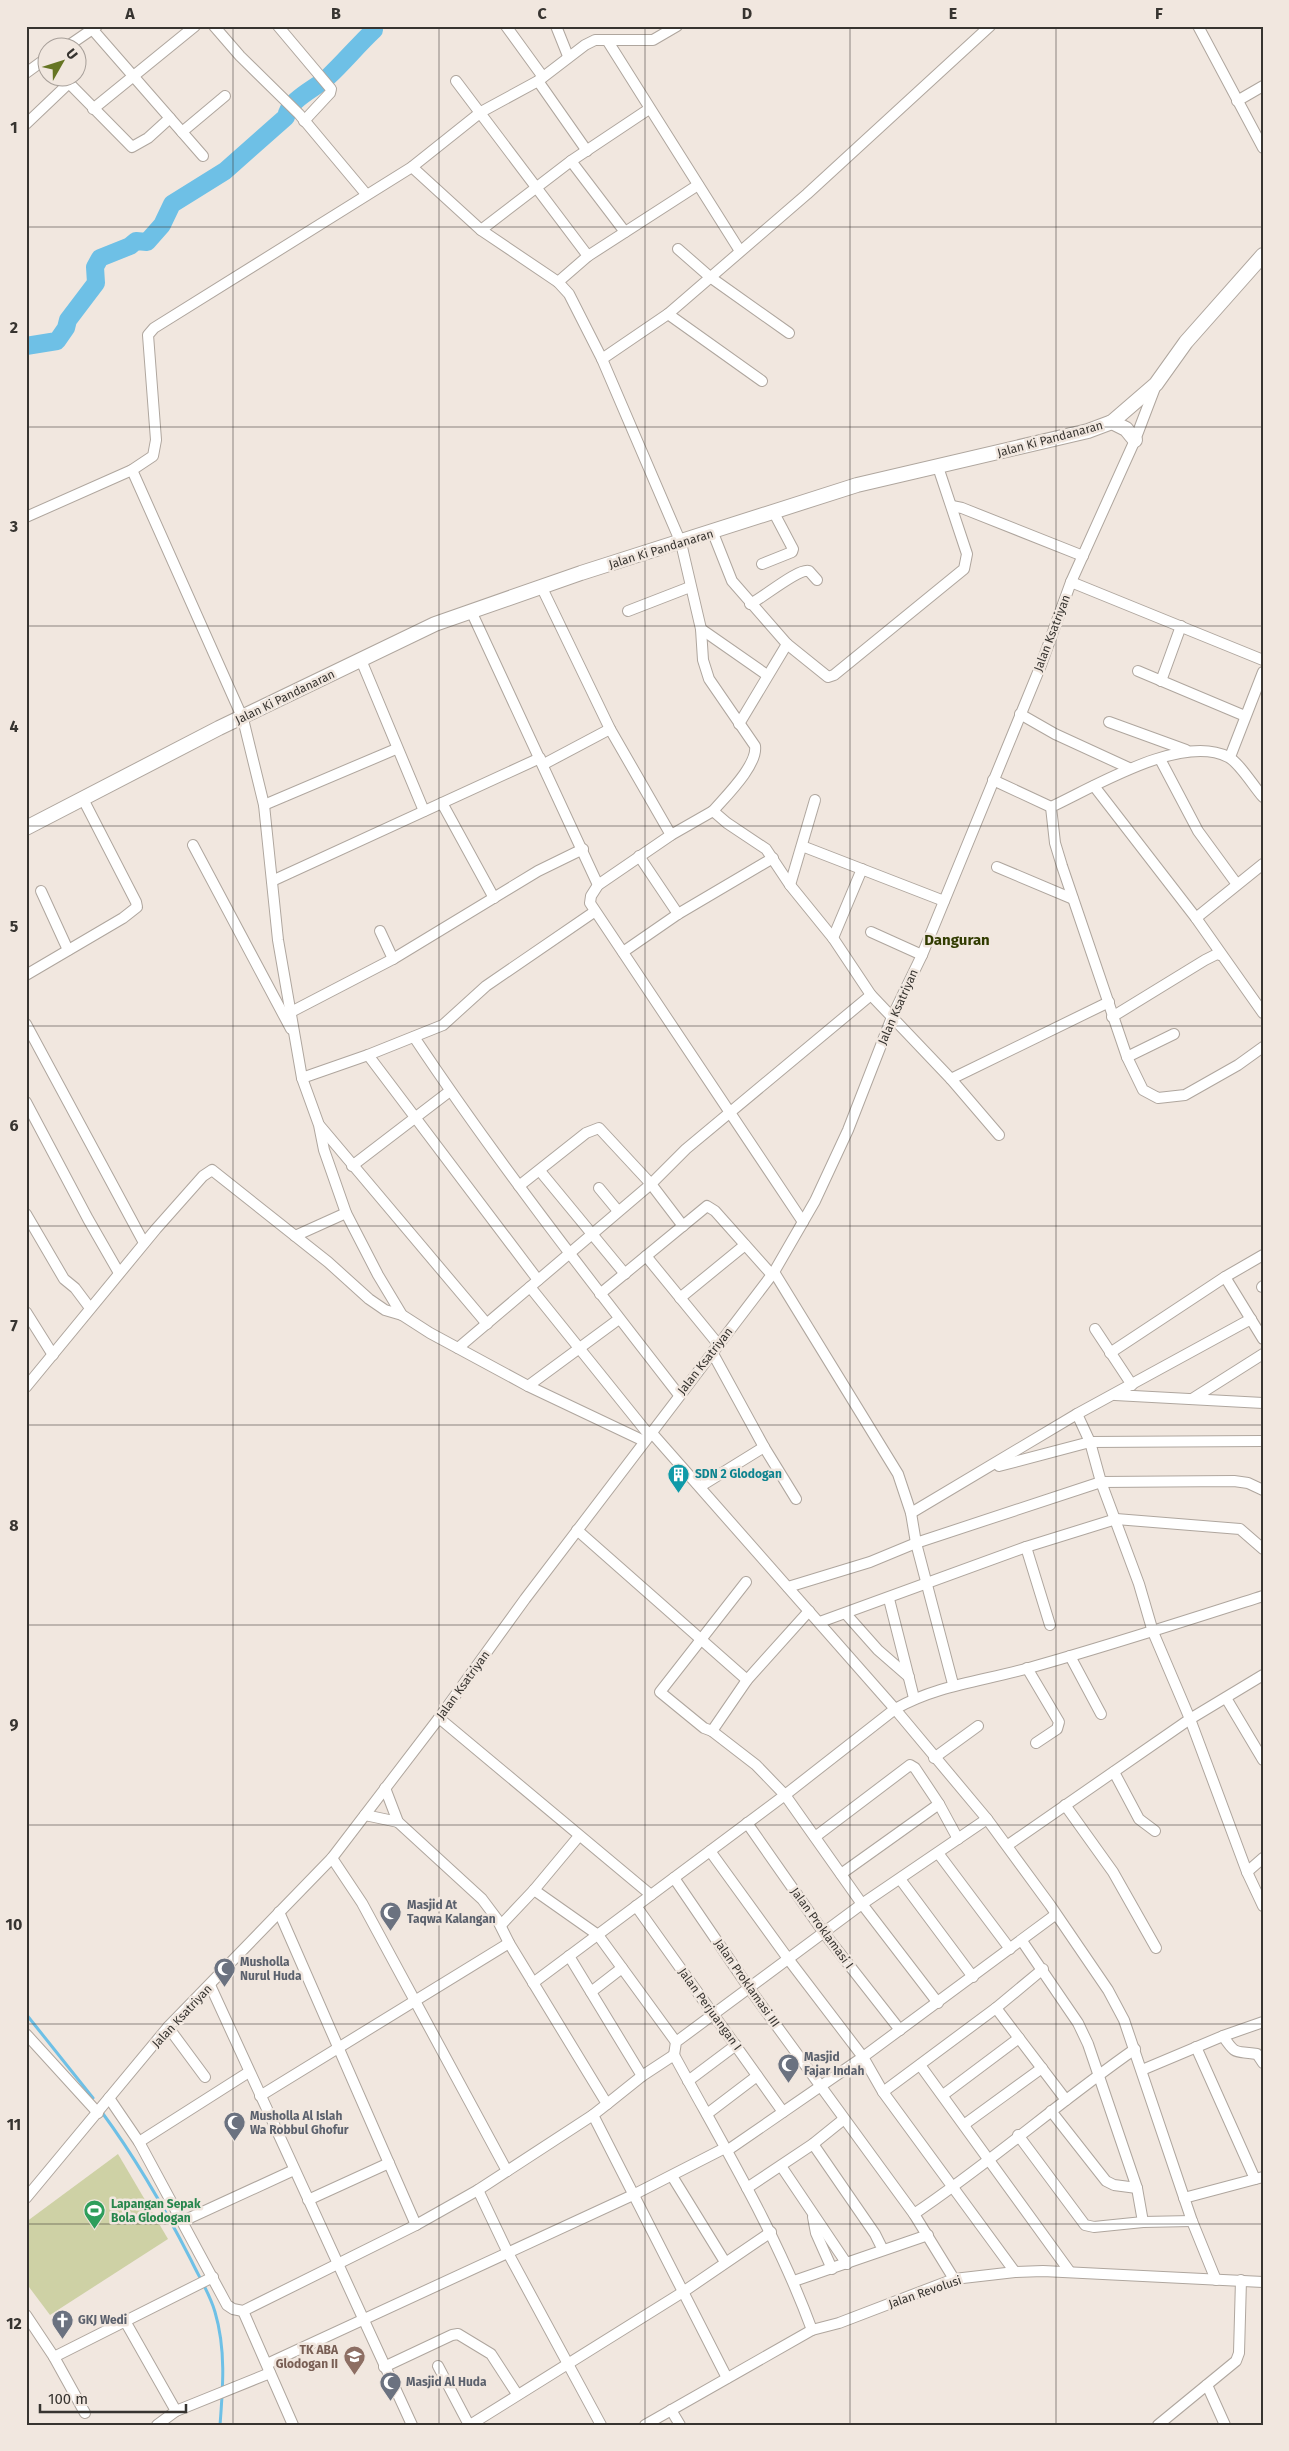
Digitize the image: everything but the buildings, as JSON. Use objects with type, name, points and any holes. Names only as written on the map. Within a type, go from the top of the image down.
[{"type":"main road","name":"Jalan Ki Pandanaran","points":[[26,828],[219,728],[242,719],[436,624],[857,485],[1088,431],[1112,422],[1156,384],[1186,342],[1263,255]]},
{"type":"main road","points":[[1112,422],[1126,429],[1135,440]]},
{"type":"street","points":[[93,109],[134,78],[195,26]]},
{"type":"street","points":[[214,26],[240,56],[280,94],[366,194]]},
{"type":"street","points":[[278,26],[331,89],[330,93],[301,118]]},
{"type":"street","points":[[506,26],[587,151]]},
{"type":"street","points":[[556,26],[568,56]]},
{"type":"street","points":[[26,517],[132,470],[151,458],[156,440],[148,335],[154,328],[412,167],[481,112],[540,79],[568,56],[596,40],[653,40],[677,26]]},
{"type":"street","points":[[602,360],[668,314],[814,188],[990,26]]},
{"type":"street","points":[[1198,26],[1263,148]]},
{"type":"street","points":[[80,38],[95,28],[134,78],[203,156]]},
{"type":"street","points":[[607,40],[648,109],[740,251]]},
{"type":"street","points":[[26,73],[38,64]]},
{"type":"street","points":[[456,81],[481,112],[534,188],[588,256]]},
{"type":"street","points":[[1238,101],[1263,86]]},
{"type":"street","points":[[26,124],[59,88]]},
{"type":"street","points":[[73,88],[132,147],[148,138],[170,118]]},
{"type":"street","points":[[182,132],[225,96]]},
{"type":"street","points":[[481,230],[534,188],[648,109]]},
{"type":"street","points":[[572,161],[625,232]]},
{"type":"street","points":[[412,167],[481,230],[558,282],[569,294],[602,360],[681,543],[701,629],[703,660],[709,679],[755,746],[755,756],[750,766],[713,811],[639,856],[598,885],[590,900],[594,912],[623,952],[803,1222]]},
{"type":"street","points":[[558,282],[588,256],[698,186]]},
{"type":"street","points":[[678,249],[710,277],[789,333]]},
{"type":"street","points":[[668,314],[762,381]]},
{"type":"street","name":"Jalan Ksatriyan","points":[[26,2198],[168,2028],[332,1858],[577,1530],[773,1274],[803,1222],[848,1130],[892,1016],[922,955],[1041,665],[1071,582],[1135,440],[1156,384]]},
{"type":"street","points":[[713,532],[732,581],[750,604],[787,644],[828,677],[834,675],[958,576],[964,569],[967,554],[952,506],[946,496],[938,467]]},
{"type":"street","points":[[132,470],[242,719],[264,805],[278,940],[302,1078],[319,1125],[324,1150],[346,1213],[383,1287],[402,1315]]},
{"type":"street","points":[[952,506],[962,508],[1083,556]]},
{"type":"street","points":[[762,564],[793,549],[773,512]]},
{"type":"street","points":[[750,604],[764,598],[801,572],[809,571],[817,580]]},
{"type":"street","points":[[1071,582],[1263,660]]},
{"type":"street","points":[[542,588],[610,729],[672,835]]},
{"type":"street","points":[[628,611],[690,588]]},
{"type":"street","points":[[471,611],[583,849],[598,885]]},
{"type":"street","points":[[1161,681],[1181,626]]},
{"type":"street","points":[[701,629],[767,675]]},
{"type":"street","points":[[740,724],[767,675],[787,644]]},
{"type":"street","points":[[361,660],[396,749],[424,811]]},
{"type":"street","points":[[1138,671],[1246,716]]},
{"type":"street","points":[[1230,757],[1263,672]]},
{"type":"street","points":[[1020,714],[1055,734],[1129,768]]},
{"type":"street","points":[[1109,722],[1186,750]]},
{"type":"street","points":[[272,881],[442,802],[542,761],[610,729]]},
{"type":"street","points":[[264,805],[396,749]]},
{"type":"street","points":[[1052,807],[1129,768],[1186,750],[1205,750],[1230,757],[1263,797]]},
{"type":"street","points":[[1160,759],[1198,831],[1236,883]]},
{"type":"street","points":[[994,780],[1052,807]]},
{"type":"street","points":[[1094,786],[1196,918],[1220,955],[1263,1013]]},
{"type":"street","points":[[26,975],[123,918],[135,910],[137,906],[83,799]]},
{"type":"street","points":[[790,885],[815,800]]},
{"type":"street","points":[[442,802],[494,898]]},
{"type":"street","points":[[1052,807],[1055,843],[1109,1002],[1112,1017],[1140,1087],[1152,1097],[1165,1098],[1185,1095],[1201,1088],[1263,1047]]},
{"type":"street","points":[[713,811],[727,823],[761,844],[774,858],[790,885],[833,938],[870,995],[952,1080],[999,1135]]},
{"type":"street","points":[[193,845],[233,924],[295,1037]]},
{"type":"street","points":[[802,846],[944,901]]},
{"type":"street","points":[[290,1012],[393,959],[538,871],[583,849]]},
{"type":"street","points":[[639,856],[678,914]]},
{"type":"street","points":[[623,952],[678,914],[774,858]]},
{"type":"street","points":[[1196,918],[1236,883],[1263,864]]},
{"type":"street","points":[[996,867],[1073,899]]},
{"type":"street","points":[[833,938],[862,869]]},
{"type":"street","points":[[41,891],[68,950]]},
{"type":"street","points":[[302,1078],[429,1032],[449,1021],[486,986],[594,912]]},
{"type":"street","points":[[380,931],[393,959]]},
{"type":"street","points":[[871,932],[922,955]]},
{"type":"street","points":[[1112,1017],[1205,960],[1217,954],[1220,955]]},
{"type":"street","points":[[458,1348],[651,1184],[686,1149],[870,995]]},
{"type":"street","points":[[952,1080],[1109,1002]]},
{"type":"street","points":[[26,1024],[144,1243]]},
{"type":"street","points":[[1127,1057],[1174,1034]]},
{"type":"street","points":[[414,1036],[450,1091],[568,1253],[679,1395]]},
{"type":"street","points":[[368,1055],[534,1284],[578,1349],[648,1436],[701,1486],[895,1708],[934,1758],[1008,1845],[1117,2004],[1135,2049],[1192,2221],[1216,2280]]},
{"type":"street","points":[[352,1166],[450,1091]]},
{"type":"street","points":[[26,1102],[119,1273]]},
{"type":"street","points":[[319,1125],[487,1324]]},
{"type":"street","points":[[520,1186],[596,1127],[604,1131],[651,1184],[683,1226]]},
{"type":"street","points":[[28,1380],[52,1355],[144,1243],[203,1176],[212,1170],[382,1308],[402,1315],[528,1386],[648,1436]]},
{"type":"street","points":[[540,1171],[625,1274]]},
{"type":"street","points":[[599,1188],[618,1211]]},
{"type":"street","points":[[600,1294],[708,1206],[773,1274],[893,1464],[911,1513],[916,1543],[953,1684]]},
{"type":"street","points":[[295,1236],[346,1213]]},
{"type":"street","points":[[26,1214],[65,1280],[76,1288],[90,1308]]},
{"type":"street","points":[[680,1298],[745,1245]]},
{"type":"street","points":[[1110,1353],[1224,1277],[1263,1255]]},
{"type":"street","points":[[646,1256],[680,1298],[715,1348],[764,1447],[796,1500]]},
{"type":"street","points":[[1224,1277],[1263,1339]]},
{"type":"street","points":[[26,1312],[52,1355]]},
{"type":"street","points":[[528,1386],[620,1318]]},
{"type":"street","points":[[911,1513],[988,1469],[1077,1414],[1252,1319]]},
{"type":"street","points":[[1095,1329],[1132,1385]]},
{"type":"street","points":[[1192,1398],[1263,1354]]},
{"type":"street","points":[[1114,1395],[1263,1403]]},
{"type":"street","points":[[1077,1414],[1090,1442],[1101,1482],[1139,1584],[1153,1632],[1190,1719],[1247,1872],[1263,1906]]},
{"type":"street","points":[[988,1469],[1090,1442],[1263,1441]]},
{"type":"street","points":[[701,1486],[764,1447]]},
{"type":"street","points":[[788,1586],[870,1562],[916,1543],[1101,1482],[1234,1481],[1248,1483],[1263,1490]]},
{"type":"street","points":[[820,1622],[889,1599],[1026,1547],[1116,1519],[1240,1529],[1263,1549]]},
{"type":"street","points":[[577,1530],[702,1638],[747,1680]]},
{"type":"street","points":[[1026,1547],[1050,1624]]},
{"type":"street","points":[[746,1582],[660,1692],[698,1725],[712,1731],[756,1765],[785,1795],[862,1904],[938,2002]]},
{"type":"street","points":[[533,1983],[785,1795],[895,1708],[914,1698],[953,1684],[1027,1668],[1070,1656],[1153,1632],[1263,1596]]},
{"type":"street","points":[[889,1599],[914,1698]]},
{"type":"street","points":[[712,1731],[747,1680],[809,1611]]},
{"type":"street","points":[[846,1614],[878,1650],[909,1677]]},
{"type":"street","points":[[1070,1656],[1101,1714]]},
{"type":"street","points":[[1027,1668],[1059,1722],[1057,1729],[1036,1743]]},
{"type":"street","points":[[1008,1845],[1190,1719],[1263,1674]]},
{"type":"street","points":[[1226,1698],[1263,1760]]},
{"type":"street","points":[[438,1718],[651,1895]]},
{"type":"street","points":[[934,1758],[978,1726]]},
{"type":"street","points":[[815,1837],[908,1765],[915,1768],[939,1804],[958,1839]]},
{"type":"street","points":[[1114,1772],[1139,1819],[1155,1831]]},
{"type":"street","points":[[385,1788],[398,1822],[482,1898],[501,1925],[533,1983],[607,2104]]},
{"type":"street","points":[[841,1874],[939,1804]]},
{"type":"street","points":[[1065,1805],[1113,1872],[1156,1948]]},
{"type":"street","points":[[365,1816],[398,1822]]},
{"type":"street","points":[[676,2042],[862,1904],[987,1819]]},
{"type":"street","name":"Jalan Proklamasi I","points":[[747,1823],[824,1933],[900,2030]]},
{"type":"street","points":[[501,1925],[580,1836]]},
{"type":"street","points":[[710,1851],[789,1960],[863,2057],[883,2092],[1015,2272]]},
{"type":"street","points":[[938,1853],[1010,1949]]},
{"type":"street","points":[[332,1858],[362,1903],[413,2002],[507,2172]]},
{"type":"street","points":[[1247,1872],[1263,1858]]},
{"type":"street","name":"Jalan Proklamasi III","points":[[674,1878],[749,1988],[914,2214],[954,2279]]},
{"type":"street","points":[[900,1879],[973,1978]]},
{"type":"street","points":[[534,1890],[598,1935],[676,2042],[674,2056],[771,2232],[794,2280],[812,2330]]},
{"type":"street","name":"Jalan Perjuangan I","points":[[636,1906],[783,2112]]},
{"type":"street","points":[[280,1912],[416,2225]]},
{"type":"street","points":[[157,2425],[176,2411],[232,2388],[364,2320],[633,2195],[726,2149],[863,2057],[973,1978],[1055,1915]]},
{"type":"street","points":[[1022,1941],[1043,1969],[1083,2032],[1138,2188],[1143,2222]]},
{"type":"street","points":[[260,2096],[510,1943]]},
{"type":"street","points":[[569,1956],[642,2076]]},
{"type":"street","points":[[591,1992],[622,1968]]},
{"type":"street","points":[[883,2092],[996,2008],[1043,1969]]},
{"type":"street","points":[[210,1985],[364,2320],[384,2368],[412,2425]]},
{"type":"street","points":[[996,2008],[1066,2100]]},
{"type":"street","points":[[1142,2070],[1263,2022]]},
{"type":"street","points":[[168,2028],[205,2077]]},
{"type":"street","points":[[26,2034],[139,2142],[227,2305],[233,2309],[243,2311],[416,2225],[478,2190],[593,2115],[642,2076],[674,2056]]},
{"type":"street","points":[[1224,2036],[1233,2050],[1239,2054],[1257,2054],[1263,2063]]},
{"type":"street","points":[[943,2095],[1019,2038]]},
{"type":"street","points":[[688,2081],[736,2045]]},
{"type":"street","points":[[1184,2198],[1259,2178],[1196,2047]]},
{"type":"street","points":[[914,2214],[954,2187],[1018,2135],[1135,2049]]},
{"type":"street","points":[[920,2065],[965,2124],[1070,2272]]},
{"type":"street","points":[[965,2124],[1042,2068]]},
{"type":"street","points":[[139,2142],[249,2072]]},
{"type":"street","points":[[707,2114],[757,2076]]},
{"type":"street","points":[[1051,2111],[1106,2181],[1114,2185],[1138,2188]]},
{"type":"street","points":[[593,2115],[727,2378]]},
{"type":"street","points":[[747,2188],[813,2144],[844,2119]]},
{"type":"street","points":[[1018,2135],[1084,2224],[1094,2227],[1143,2222],[1192,2221]]},
{"type":"street","points":[[813,2144],[875,2234],[883,2250]]},
{"type":"street","points":[[308,2200],[389,2162]]},
{"type":"street","points":[[781,2166],[847,2264]]},
{"type":"street","points":[[183,2222],[294,2170]]},
{"type":"street","points":[[672,2176],[725,2262]]},
{"type":"street","points":[[478,2190],[508,2253],[601,2425]]},
{"type":"street","points":[[813,2216],[815,2228],[832,2269]]},
{"type":"street","points":[[438,2366],[470,2425],[566,2363],[682,2292],[771,2232]]},
{"type":"street","points":[[794,2280],[847,2264],[928,2235]]},
{"type":"street","name":"Jalan Revolusi","points":[[645,2425],[812,2330],[839,2323],[954,2279],[1015,2272],[1070,2272],[1144,2274],[1263,2282]]},
{"type":"street","points":[[54,2358],[211,2278]]},
{"type":"street","points":[[1158,2425],[1234,2363],[1239,2353],[1241,2280]]},
{"type":"street","points":[[243,2311],[292,2425]]},
{"type":"street","points":[[26,2316],[54,2358],[85,2413]]},
{"type":"street","points":[[125,2321],[176,2411]]},
{"type":"street","points":[[384,2368],[452,2335],[458,2334],[491,2354],[518,2394]]},
{"type":"street","points":[[1207,2385],[1225,2425]]},
{"type":"street","points":[[671,2410],[680,2425]]},
{"type":"green space","name":"Lapangan Sepak Bola Glodogan","points":[[118,2154],[168,2239],[50,2315],[26,2283],[26,2222]]},
{"type":"waterway","points":[[26,346],[57,341],[66,328],[68,320],[96,283],[95,267],[100,258],[130,246],[136,241],[147,242],[162,225],[172,204],[225,171],[286,117],[288,111],[297,100],[328,77],[374,30]]},
{"type":"waterway","points":[[26,2014],[93,2098]]},
{"type":"waterway","points":[[101,2111],[138,2165],[160,2203],[213,2305],[221,2340],[222,2354],[223,2382],[220,2425]]},
{"type":"place","name":"SDN 2 Glodogan","points":[[679,1493]]},
{"type":"place","name":"Masjid At Taqwa Kalangan","points":[[391,1931]]},
{"type":"place","name":"Musholla Nurul Huda","points":[[224,1988]]},
{"type":"place","name":"Masjid Fajar Indah","points":[[788,2083]]},
{"type":"place","name":"Musholla Al Islah Wa Robbul Ghofur","points":[[234,2142]]},
{"type":"place","name":"Lapangan Sepak Bola Glodogan","points":[[95,2230]]},
{"type":"place","name":"GKJ Wedi","points":[[62,2339]]},
{"type":"place","name":"TK ABA Glodogan II","points":[[354,2376]]},
{"type":"place","name":"Masjid Al Huda","points":[[390,2401]]},
{"type":"district","name":"Danguran","points":[[957,940]]}]
